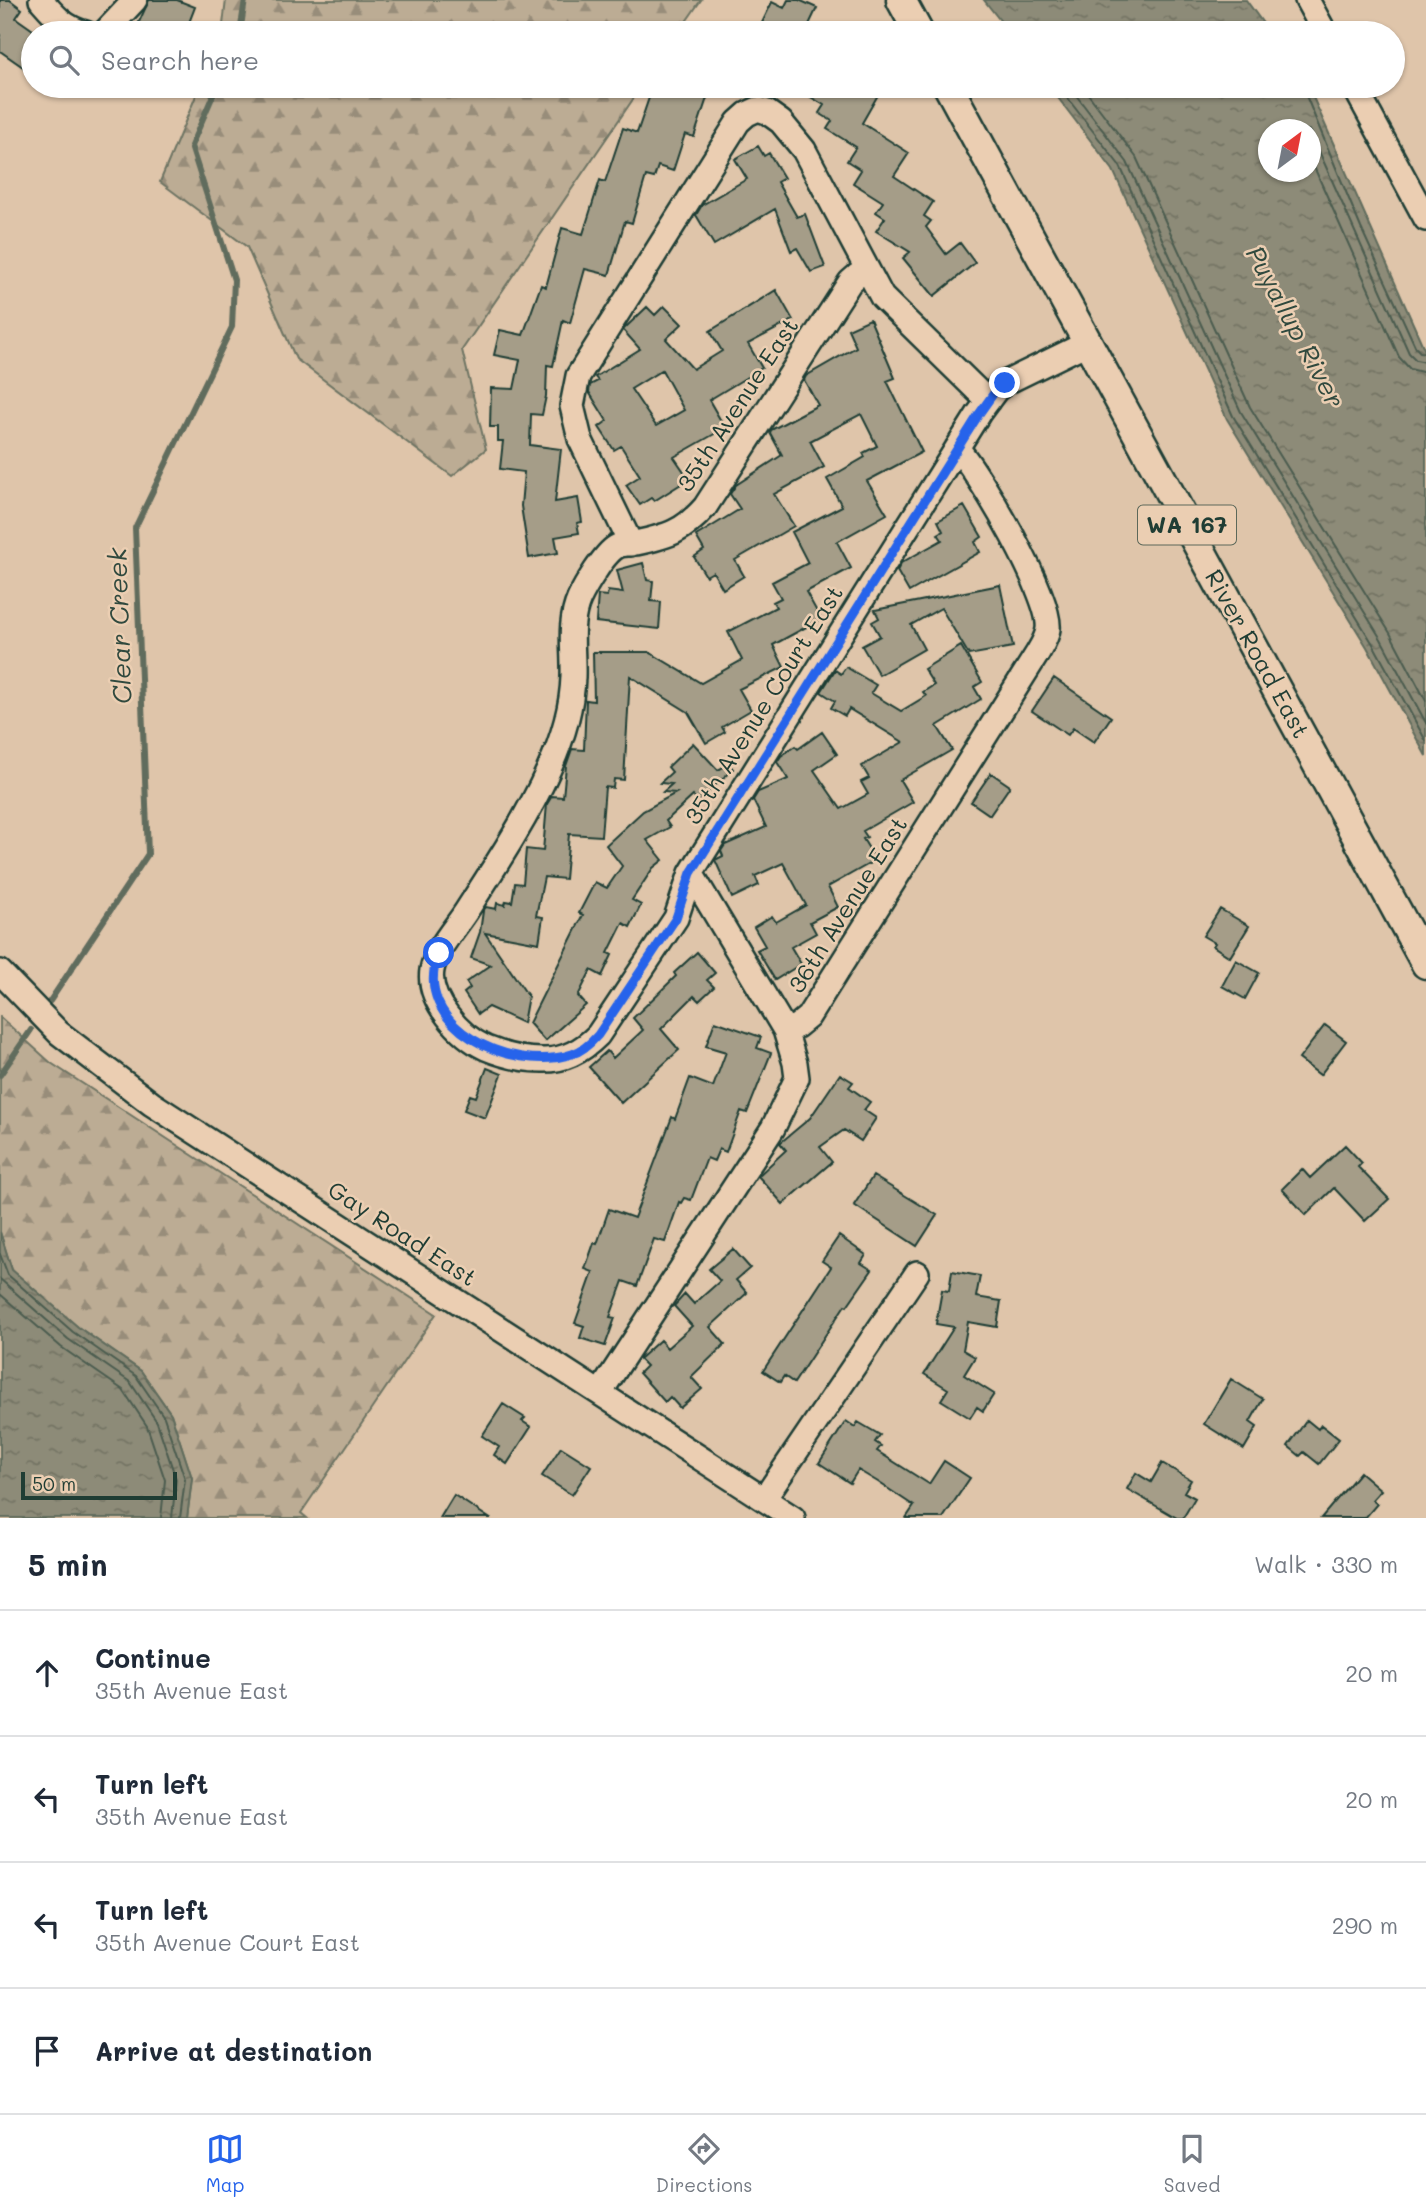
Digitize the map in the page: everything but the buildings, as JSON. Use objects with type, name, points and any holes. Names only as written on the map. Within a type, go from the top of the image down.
[{"type":"main road","points":[[901,0],[912,21]]},
{"type":"main road","name":"River Road East","points":[[954,98],[1426,964]]},
{"type":"street","points":[[41,0],[60,21]]},
{"type":"street","points":[[115,21],[135,0]]},
{"type":"street","points":[[1307,0],[1318,21]]},
{"type":"street","points":[[1360,98],[1426,219]]},
{"type":"street","points":[[631,544],[580,439],[572,406],[578,376],[738,122],[758,109],[781,122],[804,150],[882,297],[988,401]]},
{"type":"street","name":"35th Avenue East","points":[[483,1047],[453,1023],[440,1007],[432,981],[432,968],[451,932],[499,860],[536,796],[561,741],[571,701],[572,625],[578,601],[615,547],[667,536],[681,530],[705,507],[850,282],[858,275],[868,272]]},
{"type":"street","name":"35th Avenue Court East","points":[[483,1047],[508,1055],[544,1060],[574,1054],[598,1035],[676,918],[691,873],[988,401],[1005,383],[1087,343]]},
{"type":"street","name":"36th Avenue East","points":[[785,1030],[797,1026],[808,1017],[1037,654],[1048,629],[1043,601],[1004,521],[985,485],[957,448]]},
{"type":"street","points":[[600,1392],[773,1128],[797,1078],[796,1063],[785,1030],[691,873]]},
{"type":"street","name":"Gay Road East","points":[[0,972],[59,1033],[152,1104],[793,1518]]},
{"type":"street","points":[[764,1499],[918,1273]]},
{"type":"green space","points":[[226,0],[701,0],[686,21],[223,21]]},
{"type":"green space","points":[[195,98],[634,98],[462,350],[486,449],[452,476],[296,359],[247,247],[160,182]]},
{"type":"green space","points":[[0,1017],[51,1063],[436,1314],[301,1513],[307,1518],[187,1518],[192,1478],[171,1414],[141,1371],[78,1327],[12,1270],[0,1232]]},
{"type":"water","points":[[984,0],[1246,0],[1261,21],[1001,21]]},
{"type":"water","name":"Puyallup River","points":[[1058,98],[1313,98],[1426,353],[1426,756],[1367,647],[1227,419],[1113,170]]},
{"type":"water","points":[[0,1232],[12,1270],[78,1327],[141,1371],[171,1414],[192,1478],[187,1518],[0,1518]]},
{"type":"waterway","name":"Clear Creek","points":[[242,21],[245,0]]},
{"type":"waterway","name":"Clear Creek","points":[[50,1001],[148,854],[135,528],[232,327],[234,280],[191,146],[212,98]]},
{"type":"waterway","name":"Clear Creek","points":[[0,1075],[31,1030]]},
{"type":"route","points":[[439,953],[432,968],[432,981],[440,1007],[453,1023],[483,1047],[508,1055],[544,1060],[574,1054],[598,1035],[676,918],[691,873],[820,665],[979,414],[996,390],[1005,383]]}]
